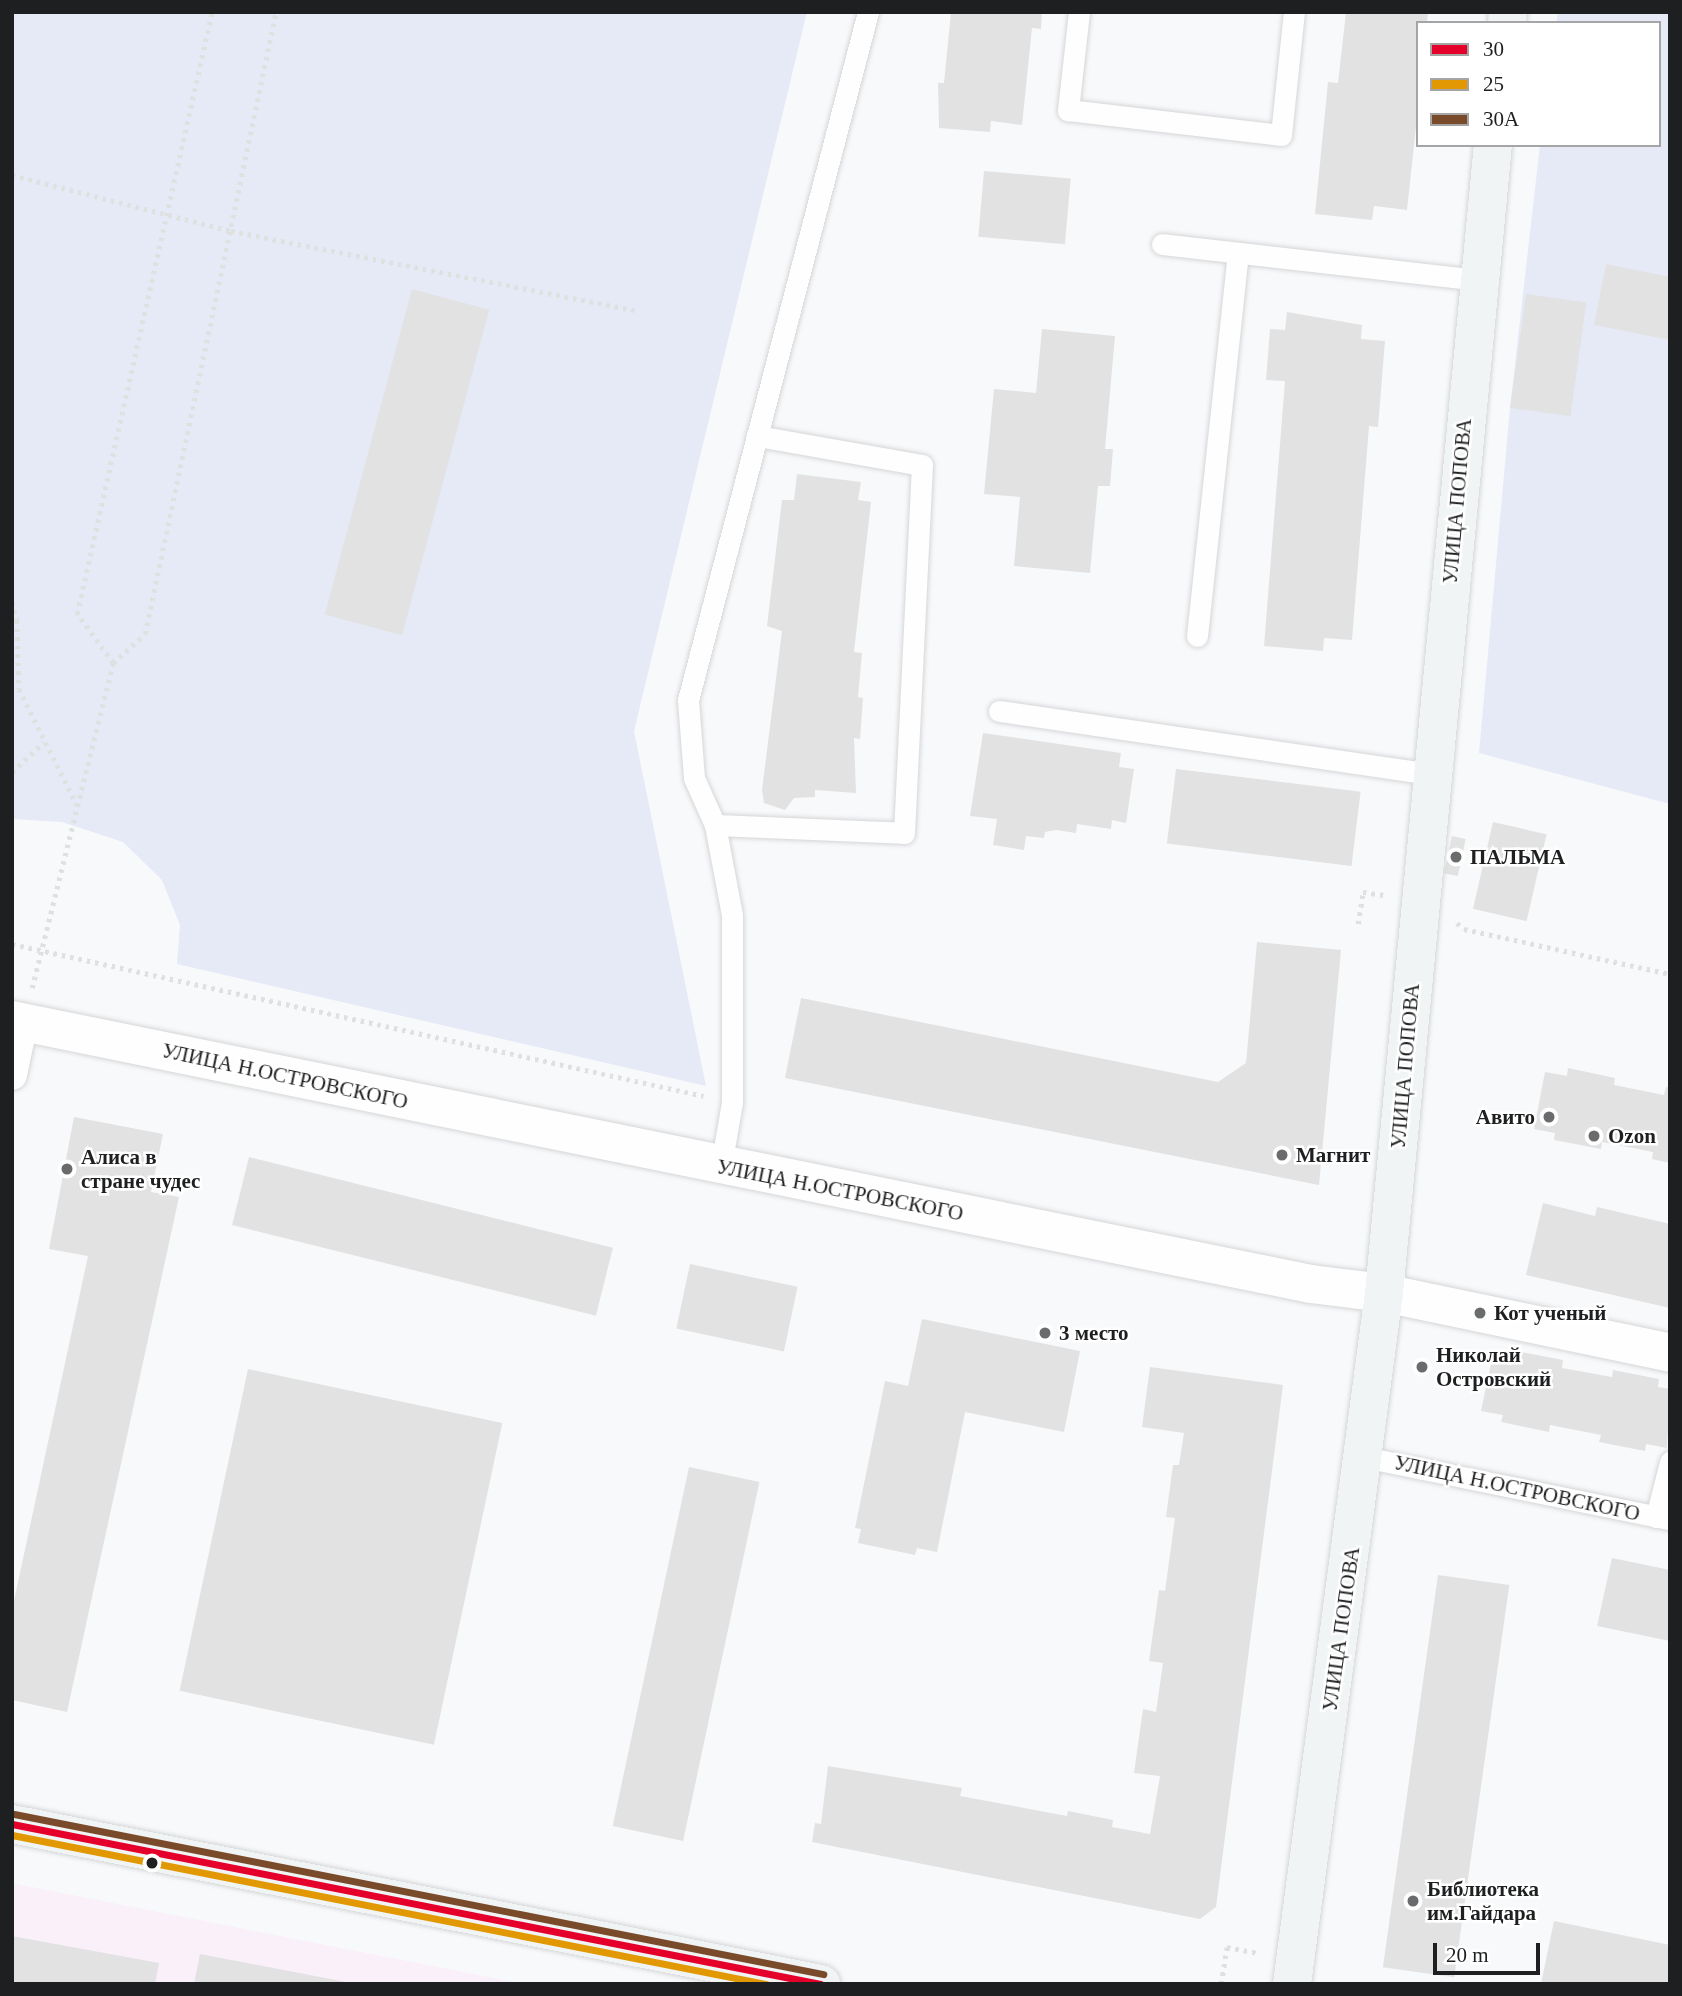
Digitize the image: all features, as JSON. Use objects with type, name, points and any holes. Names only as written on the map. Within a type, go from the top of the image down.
[{"type":"main road","name":"УЛИЦА ПОПОВА","points":[[1292,1984],[1384,1293],[1478,280],[1493,147]]},
{"type":"main road","points":[[12,1824],[821,1984]]},
{"type":"street","name":"УЛИЦА Н.ОСТРОВСКОГО","points":[[18,1021],[721,1166],[1311,1284],[1384,1293],[1670,1353]]},
{"type":"street","points":[[12,1075],[18,1021]]},
{"type":"lane","points":[[721,1166],[732,1102],[732,915],[715,825],[694,778],[688,700],[868,12]]},
{"type":"lane","points":[[1079,12],[1069,110],[1281,135],[1294,12]]},
{"type":"lane","points":[[1162,244],[1478,280]]},
{"type":"lane","points":[[1197,635],[1238,253]]},
{"type":"lane","points":[[715,825],[904,833],[922,465],[757,436]]},
{"type":"lane","points":[[999,711],[1432,774]]},
{"type":"lane","name":"УЛИЦА Н.ОСТРОВСКОГО","points":[[1364,1457],[1663,1518]]},
{"type":"lane","points":[[1663,1518],[1670,1462]]},
{"type":"path","points":[[113,663],[78,614],[212,12]]},
{"type":"path","points":[[18,1021],[43,951],[113,663],[145,634],[276,12]]},
{"type":"path","points":[[12,175],[231,231],[634,310]]},
{"type":"path","points":[[12,602],[18,620],[19,690]]},
{"type":"path","points":[[12,681],[78,806]]},
{"type":"path","points":[[12,772],[44,742]]},
{"type":"path","points":[[1358,924],[1363,892],[1446,900],[1449,915],[1464,929],[1670,974]]},
{"type":"path","points":[[12,944],[732,1102]]},
{"type":"path","points":[[1221,1984],[1227,1947],[1263,1954]]},
{"type":"shaded area","points":[[12,12],[807,12],[634,731],[706,1086],[177,964],[180,925],[162,880],[123,842],[62,822],[12,819]]},
{"type":"shaded area","points":[[1558,12],[1670,12],[1670,804],[1479,753],[1510,408],[1540,147],[1661,147],[1661,21],[1556,21]]},
{"type":"shaded area","points":[[12,1883],[524,1984],[12,1984]]},
{"type":"building","points":[[951,12],[1042,12],[1041,29],[1032,28],[1022,125],[991,121],[990,132],[939,128],[938,83],[944,83]]},
{"type":"building","points":[[1346,12],[1428,12],[1427,21],[1416,21],[1416,127],[1407,210],[1374,206],[1372,220],[1315,214],[1328,82],[1338,83]]},
{"type":"building","points":[[984,171],[1071,179],[1065,244],[978,237]]},
{"type":"building","points":[[1606,264],[1670,277],[1670,340],[1594,325]]},
{"type":"building","points":[[412,289],[489,310],[402,635],[325,615]]},
{"type":"building","points":[[1526,294],[1586,302],[1570,416],[1510,408]]},
{"type":"building","points":[[1287,312],[1362,325],[1361,339],[1385,341],[1378,427],[1369,426],[1352,640],[1324,638],[1323,651],[1264,646],[1285,381],[1266,380],[1270,329],[1285,330]]},
{"type":"building","points":[[1042,329],[1115,336],[1105,449],[1113,449],[1110,486],[1098,486],[1090,573],[1014,566],[1020,497],[984,494],[994,389],[1036,393]]},
{"type":"building","points":[[797,474],[861,482],[858,500],[871,502],[854,652],[862,653],[858,697],[863,698],[860,739],[854,738],[856,793],[815,790],[815,797],[794,798],[785,810],[764,803],[762,790],[782,631],[767,626],[782,500],[794,500]]},
{"type":"building","points":[[983,733],[1121,753],[1119,767],[1134,769],[1126,823],[1112,820],[1111,829],[1077,824],[1076,833],[1056,830],[1045,832],[1044,838],[1026,836],[1024,850],[993,845],[997,819],[970,816]]},
{"type":"building","points":[[1176,769],[1361,792],[1351,866],[1167,843]]},
{"type":"building","points":[[1493,822],[1547,834],[1527,921],[1473,909]]},
{"type":"building","name":"ПАЛЬМА","points":[[1452,836],[1466,839],[1458,876],[1444,873]]},
{"type":"building","points":[[1257,942],[1341,950],[1319,1185],[785,1078],[801,998],[1218,1082],[1246,1063]]},
{"type":"building","points":[[1568,1068],[1615,1078],[1614,1085],[1664,1095],[1666,1087],[1670,1088],[1670,1163],[1652,1159],[1653,1152],[1602,1142],[1601,1149],[1554,1140],[1555,1133],[1534,1129],[1545,1072],[1567,1076]]},
{"type":"building","points":[[74,1117],[163,1134],[151,1192],[179,1197],[67,1712],[12,1700],[12,1610],[88,1256],[49,1249]]},
{"type":"building","points":[[249,1157],[613,1248],[596,1316],[232,1225]]},
{"type":"building","points":[[1543,1203],[1595,1216],[1597,1207],[1670,1224],[1670,1308],[1526,1275]]},
{"type":"building","points":[[690,1264],[798,1287],[784,1351],[676,1329]]},
{"type":"building","points":[[922,1319],[1080,1351],[1064,1432],[965,1412],[937,1552],[917,1548],[915,1555],[858,1543],[861,1529],[855,1528],[885,1381],[908,1386]]},
{"type":"building","points":[[1516,1351],[1563,1360],[1562,1368],[1612,1377],[1613,1370],[1659,1379],[1658,1387],[1670,1389],[1667,1448],[1646,1444],[1645,1451],[1599,1442],[1601,1435],[1550,1425],[1549,1432],[1501,1422],[1503,1415],[1481,1411],[1493,1354],[1514,1358]]},
{"type":"building","points":[[1150,1367],[1283,1385],[1216,1907],[1200,1919],[812,1842],[815,1823],[821,1824],[828,1766],[962,1788],[960,1796],[1067,1816],[1068,1811],[1113,1820],[1112,1827],[1150,1834],[1160,1776],[1134,1773],[1143,1709],[1156,1712],[1163,1663],[1149,1661],[1159,1590],[1165,1591],[1175,1518],[1166,1517],[1173,1465],[1179,1465],[1184,1433],[1142,1427]]},
{"type":"building","points":[[248,1369],[502,1423],[434,1745],[180,1691]]},
{"type":"building","points":[[689,1467],[759,1482],[683,1841],[613,1826]]},
{"type":"building","points":[[1612,1558],[1670,1570],[1670,1641],[1597,1626]]},
{"type":"building","points":[[1438,1575],[1509,1585],[1454,1977],[1383,1967]]},
{"type":"building","points":[[1554,1921],[1670,1945],[1670,1984],[1541,1984]]},
{"type":"building","points":[[12,1936],[159,1963],[155,1984],[12,1984]]},
{"type":"building","points":[[200,1954],[346,1982],[346,1984],[194,1984]]},
{"type":"transit line","name":"30А","points":[[14,1814],[823,1974]]},
{"type":"transit line","name":"30","points":[[12,1824],[820,1984]]},
{"type":"transit line","name":"25","points":[[12,1835],[766,1984]]},
{"type":"place","name":"ПАЛЬМА","points":[[1456,857]]},
{"type":"place","name":"Авито","points":[[1549,1117]]},
{"type":"place","name":"Ozon","points":[[1594,1136]]},
{"type":"place","name":"Магнит","points":[[1282,1155]]},
{"type":"place","name":"Алиса в стране чудес","points":[[67,1169]]},
{"type":"place","name":"Кот ученый","points":[[1480,1313]]},
{"type":"place","name":"3 место","points":[[1045,1333]]},
{"type":"place","name":"Николай Островский","points":[[1422,1367]]},
{"type":"place","name":"Библиотека им.Гайдара","points":[[1413,1901]]}]
